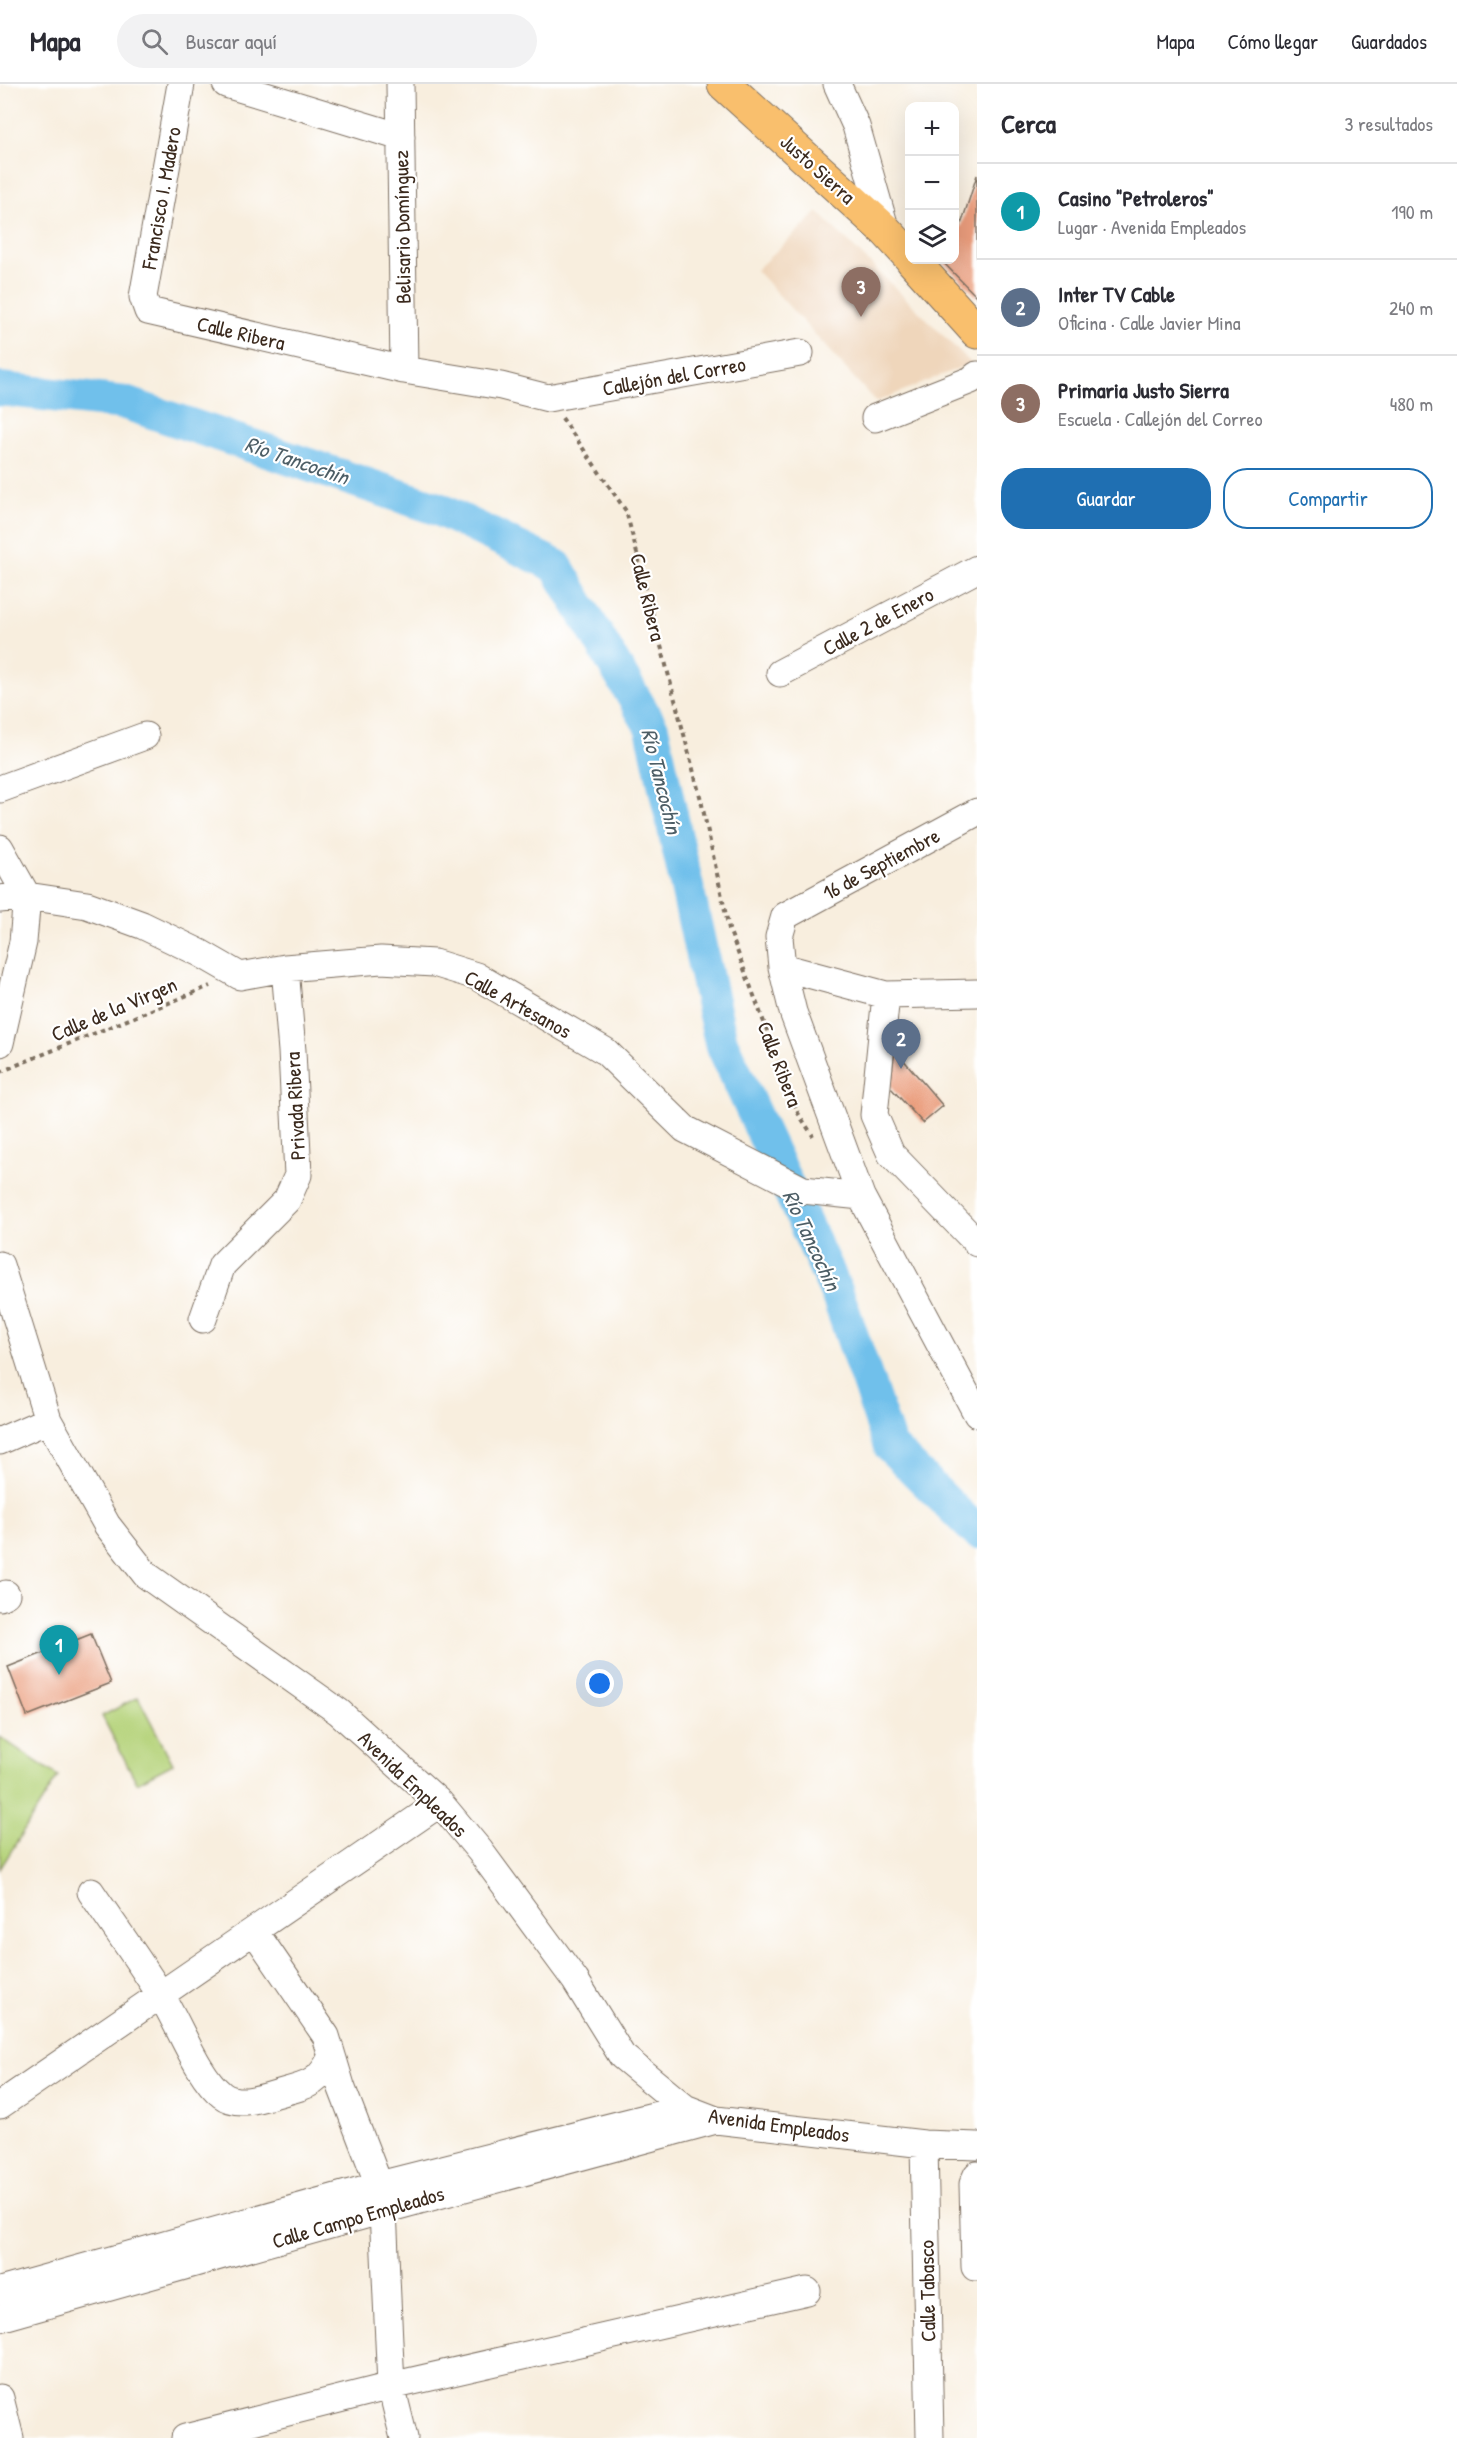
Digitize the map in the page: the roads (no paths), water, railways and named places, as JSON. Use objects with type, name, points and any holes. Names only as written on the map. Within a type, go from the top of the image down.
[{"type":"main road","name":"Justo Sierra","points":[[723,84],[886,231],[905,252]]},
{"type":"main road","name":"Justo Sierra","points":[[915,264],[977,332]]},
{"type":"street","name":"Francisco I. Madero","points":[[148,311],[143,297],[181,84]]},
{"type":"street","points":[[226,84],[401,137]]},
{"type":"street","name":"Belisario Domínguez","points":[[400,84],[404,370]]},
{"type":"street","points":[[837,84],[856,126],[886,231]]},
{"type":"street","name":"Calle Ribera","points":[[148,311],[404,370],[501,386],[548,398]]},
{"type":"street","name":"Callejón del Correo","points":[[548,398],[800,353]]},
{"type":"street","points":[[875,418],[971,380],[977,375]]},
{"type":"street","name":"Calle 2 de Enero","points":[[780,673],[977,569]]},
{"type":"street","points":[[0,789],[145,736]]},
{"type":"street","name":"16 de Septiembre","points":[[785,916],[977,812]]},
{"type":"street","points":[[0,848],[27,896],[23,942],[0,1044]]},
{"type":"street","points":[[0,899],[27,896]]},
{"type":"street","name":"Calle Artesanos","points":[[27,896],[87,905],[142,925],[200,953],[240,976],[285,968],[381,960],[434,963],[476,976],[605,1051],[685,1130],[803,1190],[861,1196]]},
{"type":"street","name":"Calle Ribera","points":[[785,916],[779,937],[782,967],[793,1012],[861,1196],[977,1414]]},
{"type":"street","points":[[782,967],[886,995],[977,993]]},
{"type":"street","name":"Privada Ribera","points":[[202,1319],[222,1265],[287,1200],[298,1175],[285,968]]},
{"type":"street","points":[[886,995],[874,1115],[891,1154],[977,1244]]},
{"type":"street","name":"Avenida Empleados","points":[[0,1265],[48,1420],[107,1525],[146,1575],[339,1712],[440,1803],[480,1851],[574,1980],[622,2056],[685,2108],[716,2120],[924,2144],[977,2146]]},
{"type":"street","points":[[0,1441],[48,1420]]},
{"type":"street","points":[[0,2105],[440,1803]]},
{"type":"street","points":[[91,1892],[161,1995],[206,2078],[222,2095],[234,2100],[252,2100],[303,2087],[324,2073],[332,2056]]},
{"type":"street","points":[[255,1932],[326,2036],[341,2086],[381,2198],[391,2386],[404,2438]]},
{"type":"street","name":"Calle Campo Empleados","points":[[0,2318],[381,2198],[685,2108]]},
{"type":"street","name":"Calle Campo Empleados","points":[[0,2291],[381,2198],[716,2120]]},
{"type":"street","name":"Calle Tabasco","points":[[924,2144],[930,2438]]},
{"type":"street","points":[[977,2175],[973,2184],[975,2267],[977,2267]]},
{"type":"street","points":[[185,2438],[391,2386],[807,2291]]},
{"type":"street","points":[[0,2398],[10,2438]]},
{"type":"waterway","name":"Río Tancochín","points":[[0,389],[125,403],[436,508],[556,566],[652,728],[721,1042],[837,1293],[890,1446],[977,1532]]},
{"type":"place","name":"Primaria Justo Sierra","points":[[861,317]]},
{"type":"place","name":"Inter TV Cable","points":[[901,1069]]},
{"type":"place","name":"Casino \"Petroleros\"","points":[[59,1675]]}]
